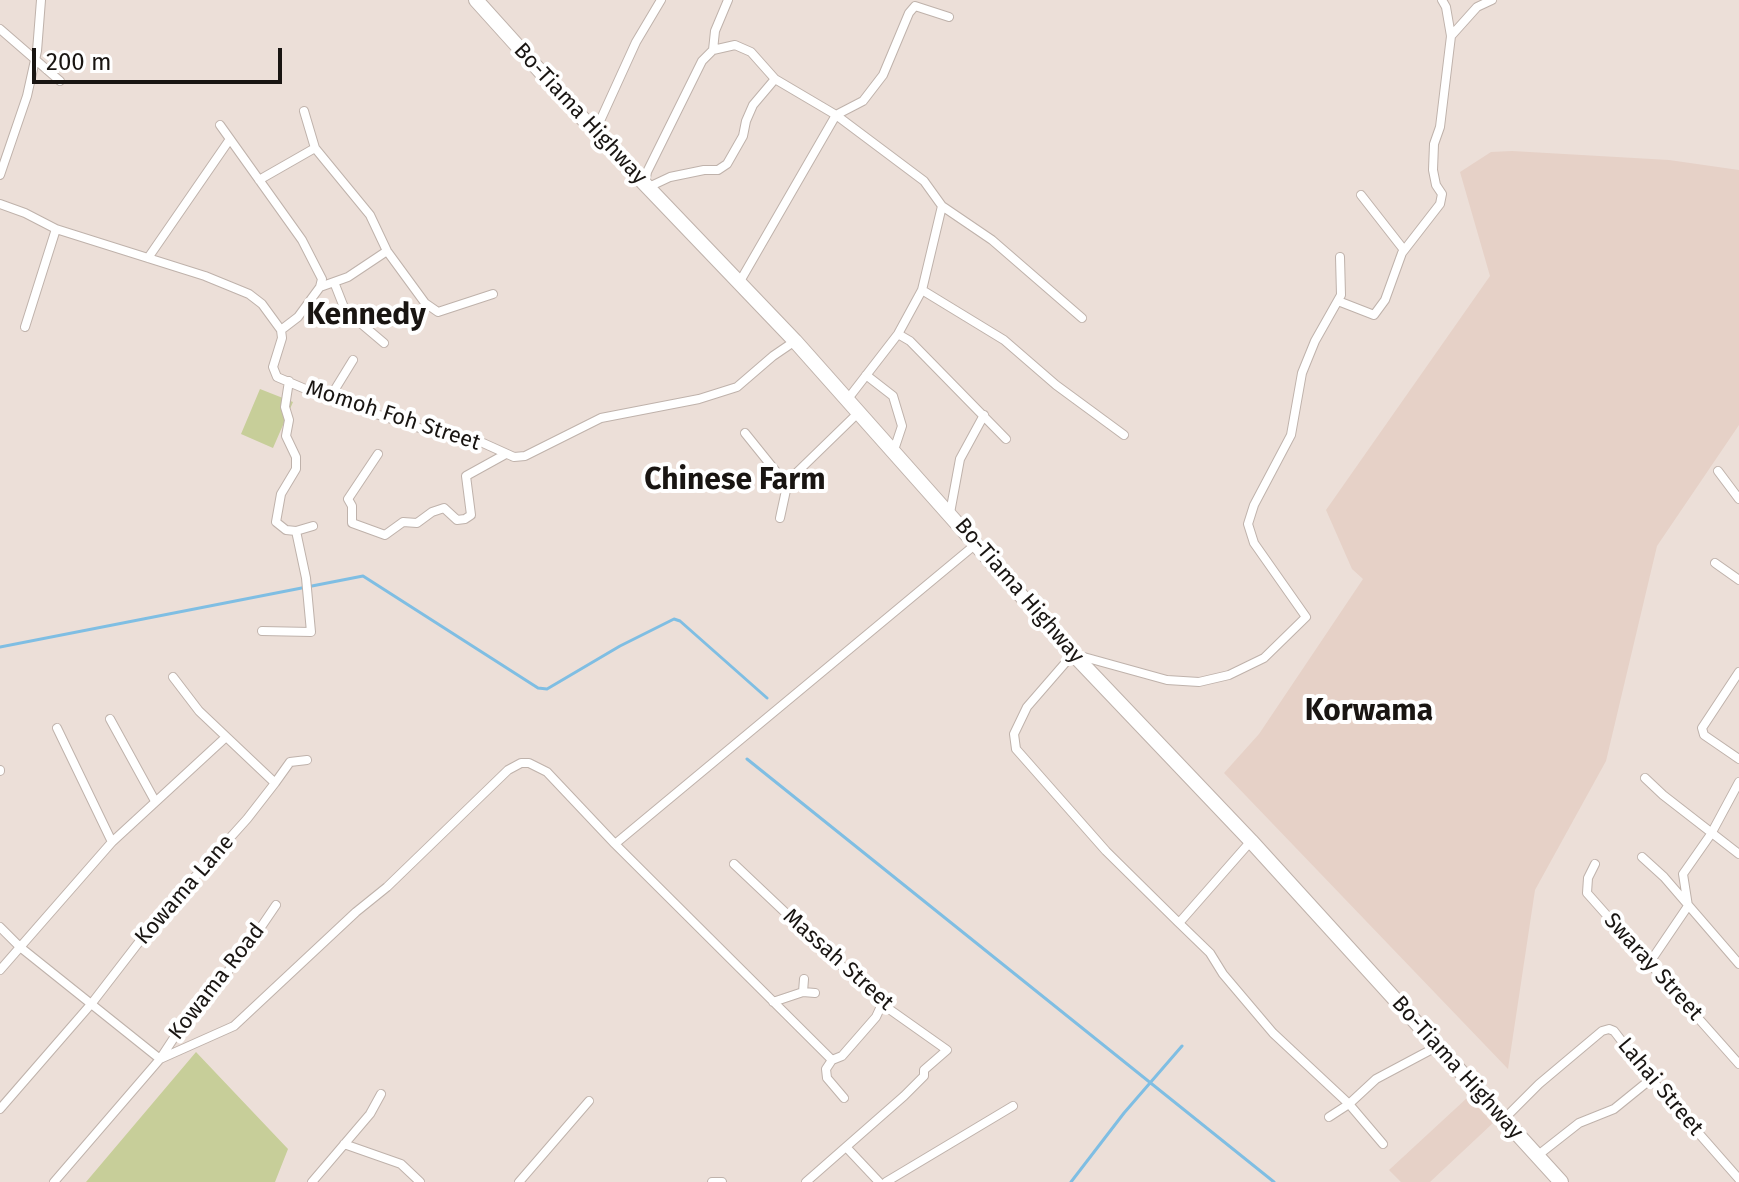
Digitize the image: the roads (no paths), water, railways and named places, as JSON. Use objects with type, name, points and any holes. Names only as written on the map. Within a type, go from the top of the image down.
[{"type":"highway","name":"Bo-Tiama Highway","points":[[476,0],[595,132],[795,341],[1073,654],[1251,841],[1561,1182]]},
{"type":"street","points":[[0,175],[27,96],[35,58],[41,0]]},
{"type":"street","points":[[595,132],[636,42],[661,0]]},
{"type":"street","points":[[713,50],[715,31],[728,0]]},
{"type":"street","points":[[1338,301],[1374,315],[1385,300],[1404,250],[1440,204],[1442,194],[1436,185],[1434,144],[1440,127],[1451,36],[1442,0]]},
{"type":"street","points":[[1451,36],[1477,7],[1492,0]]},
{"type":"street","points":[[739,283],[836,115],[863,101],[883,75],[909,13],[915,6],[949,17]]},
{"type":"street","points":[[0,29],[60,81]]},
{"type":"street","points":[[775,79],[753,105],[743,136],[727,164],[718,170],[670,177],[647,187],[647,172],[702,61],[713,50],[735,45],[751,52],[775,79],[836,115],[924,181],[942,206],[992,240],[1082,318]]},
{"type":"street","points":[[304,111],[315,148],[370,215],[387,251],[425,303],[438,312],[493,294]]},
{"type":"street","points":[[0,204],[56,229],[205,276],[249,294],[262,304],[281,330],[298,317],[320,287],[322,279],[302,240],[220,125]]},
{"type":"street","points":[[148,258],[230,139]]},
{"type":"street","points":[[259,180],[315,148]]},
{"type":"street","points":[[1361,195],[1404,250]]},
{"type":"street","points":[[846,401],[898,334],[922,290],[942,206]]},
{"type":"street","points":[[25,327],[56,229]]},
{"type":"street","points":[[320,287],[348,277],[387,251]]},
{"type":"street","points":[[1340,257],[1341,295],[1315,341],[1302,373],[1291,435],[1254,505],[1248,524],[1254,543],[1306,617],[1264,658],[1229,675],[1199,682],[1167,680],[1073,654],[1027,707],[1014,734],[1016,749],[1106,851],[1210,953],[1223,974],[1273,1033],[1349,1104],[1383,1144]]},
{"type":"street","points":[[334,282],[345,310],[384,343]]},
{"type":"street","points":[[922,290],[1004,340],[1056,385],[1124,435]]},
{"type":"street","name":"Momoh Foh Street","points":[[281,330],[274,373],[289,381],[329,399],[454,439],[483,443],[504,455],[525,456],[601,418],[699,399],[737,387],[795,341]]},
{"type":"street","points":[[898,334],[910,341],[1006,439]]},
{"type":"street","points":[[329,399],[353,360]]},
{"type":"street","points":[[866,375],[893,396],[902,426],[893,453]]},
{"type":"street","points":[[289,381],[285,407],[289,420],[286,436],[296,457],[296,469],[281,494],[276,522],[286,530],[296,531],[313,526]]},
{"type":"street","points":[[780,518],[788,481],[858,413]]},
{"type":"street","points":[[950,513],[960,459],[984,415]]},
{"type":"street","points":[[745,433],[782,479],[788,481]]},
{"type":"street","points":[[378,454],[348,499],[352,506],[352,523],[385,535],[403,522],[417,523],[444,508],[457,520],[471,515],[466,476],[504,455]]},
{"type":"street","points":[[1718,471],[1739,499]]},
{"type":"street","points":[[262,631],[311,632],[306,578],[296,531]]},
{"type":"street","points":[[615,844],[977,543]]},
{"type":"street","points":[[1715,563],[1739,580]]},
{"type":"street","points":[[1739,672],[1702,728],[1704,735],[1739,759]]},
{"type":"street","points":[[173,677],[199,711],[275,783]]},
{"type":"street","points":[[110,719],[155,801]]},
{"type":"street","points":[[57,728],[112,842]]},
{"type":"street","points":[[0,970],[112,842],[226,737]]},
{"type":"street","name":"Kowama Lane","points":[[0,1109],[92,1003],[156,920],[247,819],[290,762],[307,760]]},
{"type":"street","points":[[0,927],[20,947],[160,1059],[234,1026],[387,887],[508,770],[521,763],[529,763],[547,772],[832,1060]]},
{"type":"street","points":[[1645,778],[1739,854]]},
{"type":"street","points":[[1650,962],[1688,906],[1683,874],[1711,834],[1739,782]]},
{"type":"street","points":[[1179,923],[1251,841]]},
{"type":"street","points":[[1642,857],[1664,877],[1739,964]]},
{"type":"street","name":"Massah Street","points":[[734,864],[882,1004],[947,1050],[924,1070],[924,1076],[904,1096],[846,1147]]},
{"type":"street","name":"Swaray Street","points":[[1595,864],[1588,878],[1587,893],[1739,1064]]},
{"type":"street","name":"Kowama Road","points":[[54,1182],[160,1059],[185,1021],[242,955],[276,905]]},
{"type":"street","points":[[803,992],[804,979]]},
{"type":"street","points":[[773,1002],[803,992],[815,993]]},
{"type":"street","points":[[844,1098],[827,1078],[826,1069],[832,1060],[842,1056],[876,1017],[882,1004]]},
{"type":"street","name":"Lahai Street","points":[[1504,1119],[1539,1084],[1606,1029],[1614,1031],[1651,1079],[1739,1179]]},
{"type":"street","points":[[1329,1117],[1349,1104],[1376,1079],[1438,1046]]},
{"type":"street","points":[[1537,1156],[1579,1123],[1614,1109],[1651,1079]]},
{"type":"street","points":[[312,1182],[370,1114],[381,1094]]},
{"type":"street","points":[[519,1182],[589,1101]]},
{"type":"street","points":[[886,1182],[1013,1106]]},
{"type":"street","points":[[344,1144],[401,1164],[420,1182]]},
{"type":"street","points":[[806,1182],[846,1147],[879,1182]]},
{"type":"street","points":[[712,1182],[722,1182]]},
{"type":"waterway","points":[[0,647],[363,576],[538,688],[547,689],[620,646],[674,619],[767,698]]},
{"type":"waterway","points":[[747,759],[1274,1182]]},
{"type":"waterway","points":[[1071,1182],[1124,1113],[1182,1046]]},
{"type":"district","name":"Kennedy","points":[[366,316]]},
{"type":"district","name":"Chinese Farm","points":[[735,481]]},
{"type":"district","name":"Korwama","points":[[1369,712]]}]
